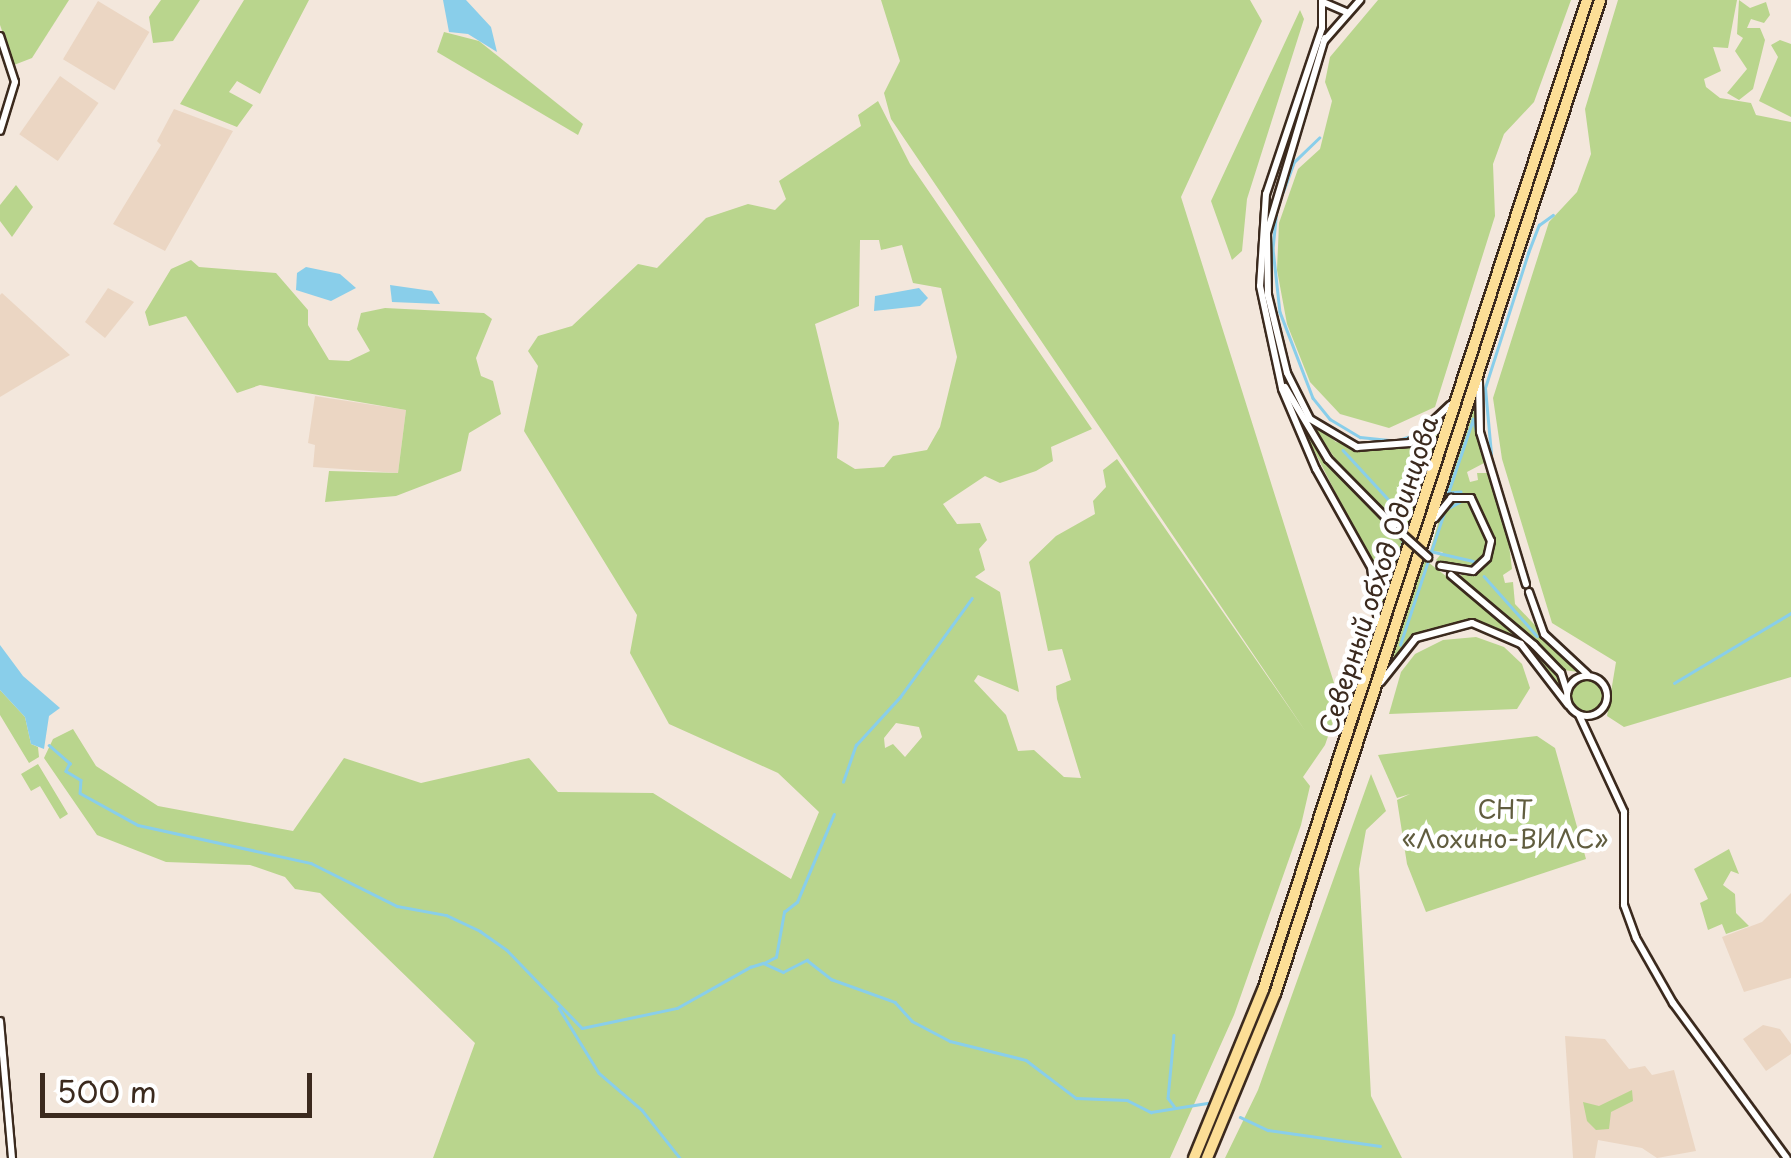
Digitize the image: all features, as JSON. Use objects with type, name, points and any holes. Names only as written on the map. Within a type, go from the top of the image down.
[{"type":"highway","name":"Северный обход Одинцова","points":[[1194,1158],[1264,990],[1587,0]]},
{"type":"highway","name":"Северный обход Одинцова","points":[[1207,1158],[1275,994],[1600,0]]},
{"type":"street","points":[[1322,0],[1336,12],[1352,9]]},
{"type":"street","points":[[1322,0],[1322,28],[1270,176],[1260,230],[1260,286],[1274,358],[1304,444],[1375,577],[1380,616],[1373,655]]},
{"type":"street","points":[[1303,82],[1326,38],[1360,0]]},
{"type":"street","points":[[0,36],[15,82],[0,131]]},
{"type":"street","points":[[1326,38],[1268,233],[1270,310],[1286,373],[1320,429],[1370,449],[1402,445],[1428,432],[1462,384]]},
{"type":"street","points":[[1274,358],[1316,443],[1400,532],[1534,645],[1564,677],[1568,705]]},
{"type":"street","points":[[1482,361],[1480,432],[1544,634],[1606,690],[1590,740]]},
{"type":"street","points":[[1422,546],[1446,501],[1462,496],[1478,502],[1492,541],[1488,558],[1462,574],[1440,566]]},
{"type":"street","points":[[1368,710],[1407,645],[1461,624],[1498,630],[1520,644],[1579,715],[1624,812],[1624,905],[1636,938],[1672,1003],[1787,1158]]},
{"type":"street","points":[[1567,692],[1576,679],[1589,676]]},
{"type":"street","points":[[1579,715],[1597,714]]},
{"type":"street","points":[[0,1021],[12,1158]]},
{"type":"shaded area","points":[[98,1],[149,32],[114,90],[63,59]]},
{"type":"shaded area","points":[[60,76],[99,103],[58,161],[19,134]]},
{"type":"shaded area","points":[[174,109],[233,131],[165,251],[113,224],[161,145],[157,141]]},
{"type":"shaded area","points":[[108,288],[134,302],[105,338],[85,322]]},
{"type":"shaded area","points":[[0,295],[70,355],[0,397]]},
{"type":"shaded area","points":[[315,396],[406,410],[398,473],[313,467],[315,445],[308,443]]},
{"type":"shaded area","points":[[1791,893],[1791,978],[1744,992],[1722,937],[1762,922]]},
{"type":"shaded area","points":[[1763,1025],[1780,1029],[1791,1044],[1791,1054],[1766,1071],[1743,1039]]},
{"type":"shaded area","points":[[1565,1036],[1605,1039],[1629,1069],[1645,1066],[1652,1075],[1674,1070],[1696,1151],[1657,1158],[1642,1148],[1598,1140],[1595,1158],[1573,1158]]},
{"type":"green space","points":[[0,0],[69,0],[32,58],[14,65],[0,25]]},
{"type":"green space","points":[[161,0],[200,0],[173,41],[153,43],[149,17]]},
{"type":"green space","points":[[244,0],[309,0],[260,94],[237,81],[229,92],[253,105],[237,127],[180,104]]},
{"type":"green space","points":[[881,0],[1250,0],[1262,21],[1181,197],[1340,702],[1325,745],[1303,777],[1310,786],[1301,825],[1234,1015],[1170,1158],[433,1158],[475,1043],[320,893],[295,889],[285,877],[250,865],[166,862],[97,835],[44,758],[53,739],[73,729],[96,766],[158,806],[293,831],[344,758],[421,783],[529,758],[558,792],[653,793],[791,879],[819,812],[778,773],[669,724],[630,653],[637,615],[524,431],[538,366],[528,351],[538,336],[572,326],[638,264],[657,268],[706,218],[748,204],[775,210],[786,199],[779,181],[861,126],[858,115],[878,101],[910,164],[1092,429],[1051,447],[1053,461],[1036,471],[1000,483],[985,476],[943,504],[957,524],[980,523],[987,540],[979,549],[985,570],[975,577],[1000,592],[1019,692],[978,675],[974,681],[1006,715],[1018,751],[1034,750],[1064,777],[1081,778],[1057,699],[1056,686],[1071,680],[1062,649],[1048,651],[1029,562],[1056,536],[1095,514],[1093,501],[1106,487],[1103,470],[1117,459],[1306,732],[891,119],[884,93],[900,61]],"holes":[[[860,240],[879,240],[881,250],[902,245],[913,283],[941,288],[957,357],[940,427],[927,450],[893,456],[884,467],[855,469],[837,458],[839,423],[815,324],[859,306]],[[896,723],[919,727],[922,737],[905,757],[893,744],[885,748],[884,738]]]},
{"type":"green space","points":[[1378,0],[1571,0],[1534,102],[1504,134],[1493,164],[1495,216],[1435,407],[1389,428],[1340,414],[1310,382],[1287,324],[1277,270],[1279,223],[1298,169],[1320,149],[1332,101],[1325,82],[1330,57]]},
{"type":"green space","points":[[1618,0],[1737,0],[1728,48],[1713,47],[1721,71],[1704,79],[1706,87],[1720,98],[1751,103],[1756,115],[1791,122],[1791,677],[1624,727],[1607,716],[1616,662],[1552,623],[1502,459],[1493,398],[1549,222],[1577,192],[1591,154],[1585,109]]},
{"type":"green space","points":[[1739,0],[1750,8],[1766,2],[1770,15],[1764,23],[1751,19],[1747,28],[1760,28],[1765,40],[1753,89],[1739,100],[1727,93],[1747,69],[1735,51],[1743,38],[1737,34]]},
{"type":"green space","points":[[1300,10],[1304,19],[1247,199],[1242,251],[1232,260],[1211,201]]},
{"type":"green space","points":[[444,32],[479,41],[583,124],[578,135],[437,52]]},
{"type":"green space","points":[[1780,40],[1791,44],[1791,117],[1759,101],[1778,57],[1771,45]]},
{"type":"green space","points":[[16,185],[33,207],[12,237],[0,221],[0,205]]},
{"type":"green space","points":[[191,260],[199,267],[276,273],[308,310],[308,325],[329,360],[349,361],[370,351],[357,329],[361,313],[385,308],[484,313],[492,319],[476,358],[481,376],[493,381],[501,414],[469,433],[461,471],[396,496],[325,502],[329,471],[398,473],[406,410],[260,385],[237,393],[186,316],[149,326],[145,312],[171,269]]},
{"type":"green space","points":[[1475,402],[1486,462],[1467,472],[1470,482],[1478,480],[1477,473],[1489,473],[1509,545],[1512,569],[1503,575],[1505,583],[1513,582],[1515,604],[1579,672],[1563,670],[1457,577],[1485,566],[1494,545],[1475,498],[1460,494],[1442,501]]},
{"type":"green space","points":[[1449,411],[1409,529],[1404,518],[1397,525],[1347,476],[1306,416],[1336,442],[1385,450],[1420,439]]},
{"type":"green space","points":[[1300,423],[1342,480],[1393,529],[1390,535],[1404,541],[1383,608],[1373,566]]},
{"type":"green space","points":[[1457,498],[1471,501],[1489,539],[1484,560],[1468,570],[1446,568],[1436,560],[1443,552],[1430,551],[1442,510]]},
{"type":"green space","points":[[1424,559],[1509,625],[1561,677],[1563,689],[1518,639],[1483,623],[1427,629],[1392,659]]},
{"type":"green space","points":[[1476,637],[1504,647],[1522,664],[1530,688],[1517,709],[1389,714],[1401,672],[1415,654],[1443,640]]},
{"type":"green space","points":[[1587,680],[1598,685],[1603,696],[1598,707],[1587,712],[1576,707],[1571,696],[1576,685]]},
{"type":"green space","points":[[0,690],[25,717],[31,744],[38,747],[39,757],[29,763],[0,715]]},
{"type":"green space","name":"СНТ «Лохино-ВИЛС»","points":[[1537,736],[1555,748],[1586,859],[1426,912],[1407,864],[1397,800],[1410,794],[1397,798],[1378,755]]},
{"type":"green space","points":[[38,764],[68,814],[60,819],[40,786],[31,791],[21,774]]},
{"type":"green space","points":[[1371,774],[1386,811],[1366,830],[1359,869],[1371,1096],[1402,1158],[1225,1158],[1258,1090]]},
{"type":"green space","points":[[1729,849],[1739,874],[1731,871],[1723,885],[1735,894],[1736,913],[1749,926],[1726,934],[1722,924],[1708,930],[1700,903],[1708,899],[1694,869]]},
{"type":"green space","points":[[1632,1090],[1633,1101],[1611,1112],[1609,1129],[1596,1130],[1587,1121],[1583,1102],[1599,1106]]},
{"type":"water","points":[[443,0],[466,0],[491,27],[497,52],[468,34],[449,32]]},
{"type":"water","points":[[306,267],[340,274],[356,288],[331,301],[296,290],[297,273]]},
{"type":"water","points":[[390,285],[432,291],[440,304],[392,302]]},
{"type":"water","points":[[919,288],[928,298],[920,306],[874,311],[875,296]]},
{"type":"water","points":[[0,645],[23,676],[60,708],[49,716],[44,749],[31,744],[25,717],[0,690]]},
{"type":"waterway","points":[[1283,192],[1294,162],[1319,138]]},
{"type":"waterway","points":[[1277,209],[1273,249],[1280,312],[1313,398],[1330,419],[1360,437],[1396,441],[1416,434]]},
{"type":"waterway","points":[[1491,454],[1485,388],[1539,225],[1553,215]]},
{"type":"waterway","points":[[1461,492],[1448,493],[1473,419],[1483,455]]},
{"type":"waterway","points":[[1382,583],[1389,582],[1441,429]]},
{"type":"waterway","points":[[1343,450],[1400,512]]},
{"type":"waterway","points":[[1400,645],[1445,510],[1461,501]]},
{"type":"waterway","points":[[1430,551],[1473,561]]},
{"type":"waterway","points":[[1484,576],[1537,636]]},
{"type":"waterway","points":[[843,782],[856,745],[900,697],[972,598]]},
{"type":"waterway","points":[[1674,683],[1791,613]]},
{"type":"waterway","points":[[49,745],[70,763],[66,771],[81,780],[80,793],[138,825],[311,863],[397,906],[446,915],[480,931],[507,950],[582,1028],[677,1008],[763,963],[783,972],[807,960],[831,979],[895,1002],[912,1021],[950,1041],[1026,1060],[1076,1098],[1127,1100],[1151,1112],[1208,1103]]},
{"type":"waterway","points":[[764,963],[776,957],[784,912],[797,902],[834,814]]},
{"type":"waterway","points":[[559,1008],[599,1073],[642,1110],[680,1158]]},
{"type":"waterway","points":[[1174,1035],[1168,1098],[1174,1106]]},
{"type":"waterway","points":[[1240,1117],[1268,1130],[1380,1146]]}]
